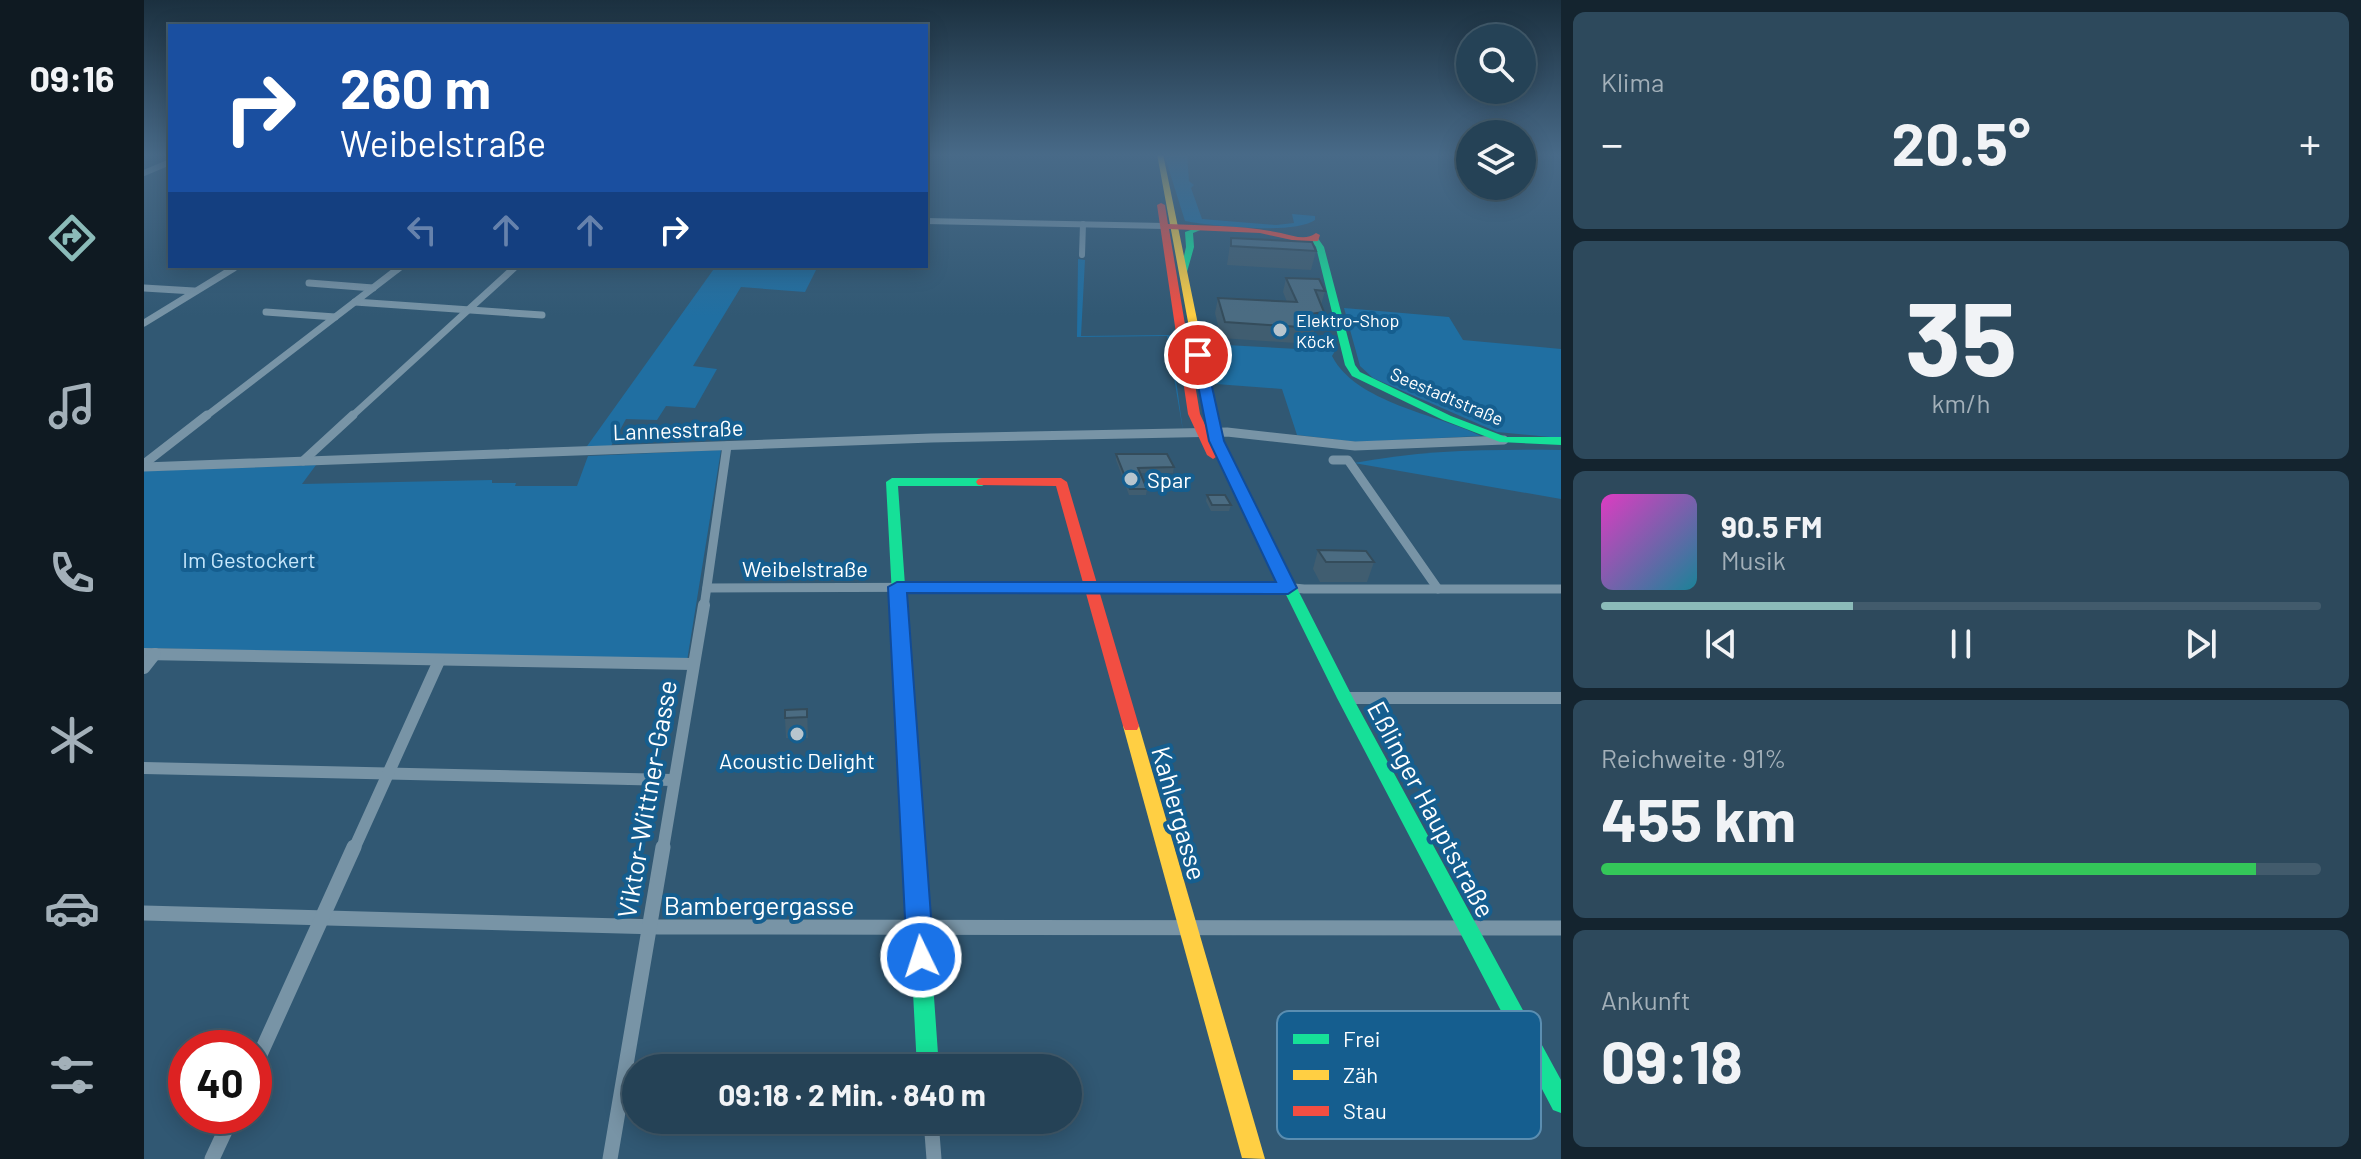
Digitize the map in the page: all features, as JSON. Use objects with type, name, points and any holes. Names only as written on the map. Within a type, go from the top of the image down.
[{"type":"main road","points":[[1168,208],[1194,414],[1207,432]]},
{"type":"main road","points":[[1169,208],[1183,272],[1207,432]]},
{"type":"main road","name":"Seestadtstraße","points":[[1172,223],[1274,232],[1304,240],[1356,374],[1447,418],[1504,440],[1561,441]]},
{"type":"main road","points":[[1183,272],[1190,247],[1189,232],[1206,227]]},
{"type":"main road","name":"Eßlinger Hauptstraße","points":[[1207,432],[1245,513],[1264,538],[1345,698],[1514,1011]]},
{"type":"main road","name":"Kahlergasse","points":[[897,587],[892,482],[1061,482],[1254,1158]]},
{"type":"main road","points":[[897,587],[927,1054]]},
{"type":"main road","name":"Eßlinger Hauptstraße","points":[[1541,1060],[1559,1093]]},
{"type":"street","points":[[928,221],[1172,223]]},
{"type":"street","points":[[1082,255],[1083,224]]},
{"type":"street","points":[[144,323],[234,268]]},
{"type":"street","points":[[144,466],[399,268]]},
{"type":"street","points":[[303,461],[514,268]]},
{"type":"street","points":[[309,283],[373,288]]},
{"type":"street","points":[[144,288],[196,291]]},
{"type":"street","points":[[355,302],[542,315]]},
{"type":"street","points":[[266,312],[335,317]]},
{"type":"street","name":"Lannesstraße","points":[[144,466],[931,438],[1207,432],[1259,433],[1367,447],[1504,440]]},
{"type":"street","name":"Viktor-Wittner-Gasse","points":[[610,1159],[707,588],[727,446]]},
{"type":"street","points":[[1333,460],[1348,460],[1438,589]]},
{"type":"street","name":"Weibelstraße","points":[[707,588],[1561,589]]},
{"type":"street","points":[[144,668],[150,654],[693,664]]},
{"type":"street","points":[[271,1030],[439,661]]},
{"type":"street","points":[[1345,698],[1561,698]]},
{"type":"street","points":[[144,768],[673,780]]},
{"type":"street","name":"Bambergergasse","points":[[144,913],[649,927],[1561,928]]},
{"type":"street","points":[[212,1159],[224,1134]]},
{"type":"street","points":[[932,1134],[934,1159]]},
{"type":"green space","points":[[1181,208],[1198,208],[1202,219],[1276,225],[1294,223],[1292,214],[1315,216],[1315,220],[1304,225],[1271,228],[1185,221]]},
{"type":"green space","points":[[1078,259],[1085,260],[1081,336],[1170,335],[1183,431],[1167,336],[1077,337]]},
{"type":"green space","points":[[715,268],[817,268],[805,292],[741,287],[693,366],[717,369],[695,408],[666,406],[657,420],[626,419],[610,448],[585,449]]},
{"type":"green space","points":[[1344,308],[1449,317],[1463,340],[1561,349],[1561,438],[1497,432],[1373,378],[1360,366]]},
{"type":"green space","points":[[1208,344],[1335,351],[1332,356],[1343,372],[1359,385],[1399,405],[1481,436],[1357,442],[1297,435],[1282,389],[1216,384]]},
{"type":"green space","name":"Im Gestockert","points":[[721,450],[687,661],[144,648],[144,471],[316,465],[302,484],[492,480],[492,483],[516,483],[515,486],[577,486],[588,456]]},
{"type":"green space","points":[[1561,450],[1561,499],[1354,463],[1457,451]]},
{"type":"building","points":[[1231,238],[1312,242],[1316,251],[1231,246]]},
{"type":"building","points":[[1286,278],[1319,279],[1325,291],[1315,290],[1324,312],[1310,314],[1315,328],[1225,322],[1218,298],[1297,302]]},
{"type":"building","name":"Spar","points":[[1116,454],[1167,454],[1174,467],[1138,468],[1147,489],[1130,489]]},
{"type":"building","points":[[1207,495],[1225,495],[1231,505],[1212,505]]},
{"type":"building","points":[[1318,550],[1366,551],[1374,562],[1326,562]]},
{"type":"building","points":[[807,709],[807,717],[785,718],[785,710]]},
{"type":"traffic: fast","points":[[1183,272],[1190,247],[1189,232],[1199,229]]},
{"type":"traffic: fast","points":[[1314,239],[1320,247],[1350,365],[1356,374],[1447,418],[1504,440],[1561,441]]},
{"type":"traffic: fast","points":[[1223,455],[1345,698],[1512,1011]]},
{"type":"traffic: fast","points":[[927,1054],[892,482],[982,482]]},
{"type":"traffic: fast","points":[[1541,1065],[1561,1102]]},
{"type":"traffic: slow","points":[[1171,208],[1216,441],[1223,455]]},
{"type":"traffic: slow","points":[[1131,726],[1254,1158]]},
{"type":"traffic: jam","points":[[1161,208],[1194,414],[1213,455]]},
{"type":"traffic: jam","points":[[1165,226],[1260,231],[1301,240],[1315,239],[1316,235]]},
{"type":"traffic: jam","points":[[982,482],[1061,482],[1131,726]]},
{"type":"place","name":"Elektro-Shop Köck","points":[[1280,330]]},
{"type":"place","name":"Spar","points":[[1131,479]]},
{"type":"place","name":"Acoustic Delight","points":[[797,734]]},
{"type":"route","points":[[921,957],[897,587],[1288,588],[1216,441],[1198,355]]}]
